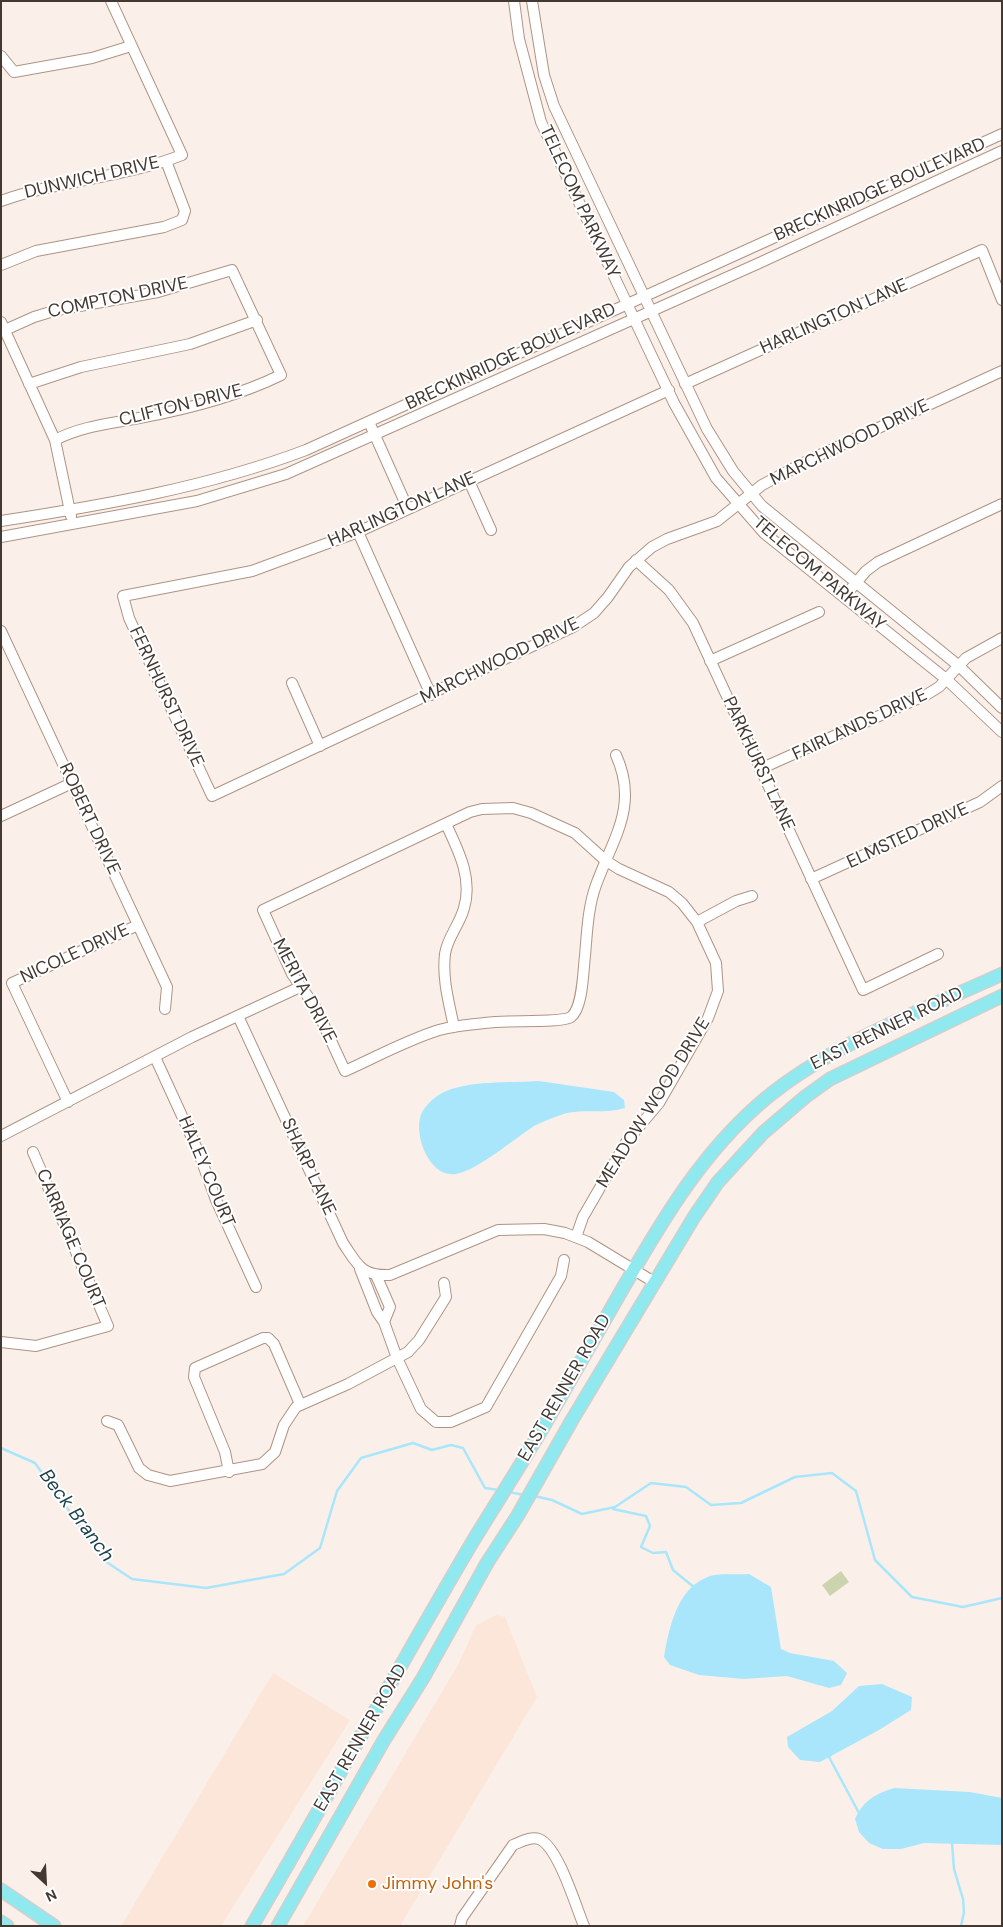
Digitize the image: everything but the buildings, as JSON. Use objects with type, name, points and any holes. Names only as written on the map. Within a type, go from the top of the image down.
[{"type":"main road","name":"EAST RENNER ROAD","points":[[252,1926],[468,1551],[514,1477],[635,1269],[682,1192],[706,1158],[732,1129],[795,1077],[848,1046],[1002,974]]},
{"type":"main road","name":"EAST RENNER ROAD","points":[[278,1926],[423,1678],[487,1563],[518,1515],[654,1282],[718,1182],[763,1133],[805,1097],[830,1079],[1002,996]]},
{"type":"main road","points":[[468,1551],[487,1563]]},
{"type":"main road","points":[[326,1799],[344,1811]]},
{"type":"main road","points":[[1,1890],[54,1926]]},
{"type":"main road","points":[[1,1922],[7,1926]]},
{"type":"street","points":[[1,56],[14,72],[92,58],[131,46],[111,1]]},
{"type":"street","name":"TELECOM PARKWAY","points":[[514,1],[519,39],[541,122],[627,305],[700,451],[716,478],[739,506],[770,538],[946,679],[1002,732]]},
{"type":"street","name":"TELECOM PARKWAY","points":[[532,1],[548,90],[560,120],[707,429],[733,472],[751,495],[771,515],[959,666],[1002,708]]},
{"type":"street","name":"DUNWICH DRIVE","points":[[1,201],[37,190],[136,171],[182,156],[131,46]]},
{"type":"street","points":[[533,96],[548,90]]},
{"type":"street","name":"BRECKINRIDGE BOULEVARD","points":[[1,521],[70,511],[192,486],[266,465],[369,422],[1002,134]]},
{"type":"street","name":"BRECKINRIDGE BOULEVARD","points":[[1,537],[197,501],[257,485],[376,436],[1002,151]]},
{"type":"street","points":[[1,265],[36,252],[164,227],[182,220],[185,211],[166,161]]},
{"type":"street","points":[[836,210],[843,224]]},
{"type":"street","name":"HARLINGTON LANE","points":[[686,384],[982,250],[1002,300]]},
{"type":"street","name":"CLIFTON DRIVE","points":[[55,440],[86,427],[210,403],[246,391],[281,375],[257,320],[232,270]]},
{"type":"street","name":"COMPTON DRIVE","points":[[3,326],[57,310],[158,292],[232,270]]},
{"type":"street","points":[[30,384],[71,369],[190,344],[257,320]]},
{"type":"street","points":[[3,326],[55,440],[72,525]]},
{"type":"street","name":"MARCHWOOD DRIVE","points":[[212,796],[547,641],[582,622],[608,597],[636,560],[667,539],[704,527],[739,506],[776,477],[811,459],[1002,371]]},
{"type":"street","name":"HARLINGTON LANE","points":[[123,596],[252,571],[358,532],[669,390]]},
{"type":"street","points":[[369,422],[408,509]]},
{"type":"street","points":[[469,481],[490,530]]},
{"type":"street","points":[[844,597],[866,571],[890,555],[1002,504]]},
{"type":"street","points":[[358,532],[431,695]]},
{"type":"street","name":"PARKHURST LANE","points":[[636,560],[653,574],[680,603],[693,623],[863,990],[938,954]]},
{"type":"street","name":"FERNHURST DRIVE","points":[[123,596],[129,618],[212,796]]},
{"type":"street","points":[[710,661],[819,612]]},
{"type":"street","name":"ROBERT DRIVE","points":[[1,631],[167,987],[165,1009]]},
{"type":"street","name":"FAIRLANDS DRIVE","points":[[760,769],[901,708],[926,695],[979,649],[1002,638]]},
{"type":"street","points":[[292,683],[320,746]]},
{"type":"street","points":[[446,824],[462,859],[466,875],[464,908],[445,953],[445,983],[454,1026],[502,1021],[565,1020],[570,1018],[576,1012],[581,992],[589,912],[596,886],[621,825],[625,810],[624,778],[616,755]]},
{"type":"street","points":[[1,816],[72,783]]},
{"type":"street","name":"ELMSTED DRIVE","points":[[811,879],[980,802],[1002,786]]},
{"type":"street","name":"MEADOW WOOD DRIVE","points":[[263,910],[482,809],[513,808],[531,813],[575,833],[619,869],[669,892],[682,903],[697,922],[716,963],[718,984],[715,1004],[658,1103],[628,1141],[583,1218],[576,1237]]},
{"type":"street","points":[[697,922],[736,901],[752,896]]},
{"type":"street","name":"MERITA DRIVE","points":[[263,910],[300,987],[316,1008],[345,1071],[414,1040],[454,1026]]},
{"type":"street","name":"NICOLE DRIVE","points":[[68,1102],[12,983],[138,925]]},
{"type":"street","points":[[1,1136],[155,1057],[300,987]]},
{"type":"street","name":"SHARP LANE","points":[[238,1016],[342,1243],[360,1269],[377,1312],[384,1322],[397,1358],[421,1410],[427,1416],[436,1422],[451,1422],[486,1407],[561,1276],[564,1260]]},
{"type":"street","name":"HALEY COURT","points":[[155,1057],[198,1151],[216,1200],[256,1287]]},
{"type":"street","name":"CARRIAGE COURT","points":[[1,1342],[36,1346],[108,1326],[33,1152]]},
{"type":"street","points":[[360,1269],[376,1275],[390,1275],[498,1230],[544,1229],[588,1242],[654,1282]]},
{"type":"street","points":[[376,1275],[390,1308],[384,1322]]},
{"type":"street","points":[[108,1421],[118,1425],[139,1468],[148,1475],[170,1481],[255,1467],[267,1461],[278,1447],[288,1417],[300,1404],[348,1384],[408,1352],[419,1340],[446,1298],[444,1283]]},
{"type":"street","points":[[229,1472],[225,1452],[194,1378],[194,1371],[199,1366],[263,1338],[268,1338],[274,1344],[300,1404]]},
{"type":"street","points":[[460,1926],[462,1918],[513,1845],[527,1839],[539,1839],[549,1847],[556,1858],[584,1926]]},
{"type":"shaded area","points":[[496,1615],[505,1617],[537,1697],[400,1926],[303,1926],[459,1663],[476,1625]]},
{"type":"shaded area","points":[[273,1673],[350,1720],[221,1926],[121,1926]]},
{"type":"green space","points":[[841,1571],[849,1582],[830,1596],[822,1585]]},
{"type":"water","points":[[539,1081],[614,1092],[624,1100],[625,1108],[608,1111],[566,1113],[534,1126],[475,1167],[456,1174],[447,1174],[439,1170],[426,1155],[420,1136],[420,1118],[428,1104],[442,1093],[476,1084]]},
{"type":"water","points":[[749,1574],[771,1587],[781,1649],[790,1653],[834,1661],[847,1673],[841,1685],[829,1688],[787,1676],[744,1679],[699,1675],[670,1665],[664,1657],[672,1622],[682,1599],[690,1589],[699,1581],[710,1576]]},
{"type":"water","points":[[882,1684],[912,1697],[911,1710],[820,1762],[800,1760],[788,1747],[787,1737],[832,1711],[859,1686]]},
{"type":"water","points":[[894,1788],[970,1792],[1002,1798],[1002,1845],[924,1843],[901,1849],[883,1849],[869,1843],[859,1832],[855,1819],[858,1812],[866,1802]]},
{"type":"waterway","name":"Beck Branch","points":[[1,1448],[35,1463],[105,1561],[132,1579],[206,1588],[284,1574],[320,1548],[337,1491],[361,1458],[413,1443],[432,1450],[451,1445],[463,1448],[485,1488],[499,1490]]},
{"type":"waterway","name":"Beck Branch","points":[[534,1496],[552,1500],[582,1514],[615,1507],[651,1483],[686,1487],[711,1505],[741,1503],[795,1477],[832,1473],[856,1491],[875,1560],[912,1597],[963,1607],[1002,1598]]},
{"type":"waterway","name":"Beck Branch","points":[[509,1492],[524,1495]]},
{"type":"waterway","points":[[613,1509],[646,1516],[650,1526],[641,1547],[653,1553],[666,1552],[673,1570],[695,1588]]},
{"type":"waterway","points":[[831,1754],[829,1757],[859,1813]]},
{"type":"waterway","points":[[952,1843],[954,1869],[963,1899],[964,1912],[961,1926]]},
{"type":"place","name":"Jimmy John's","points":[[372,1884]]}]
